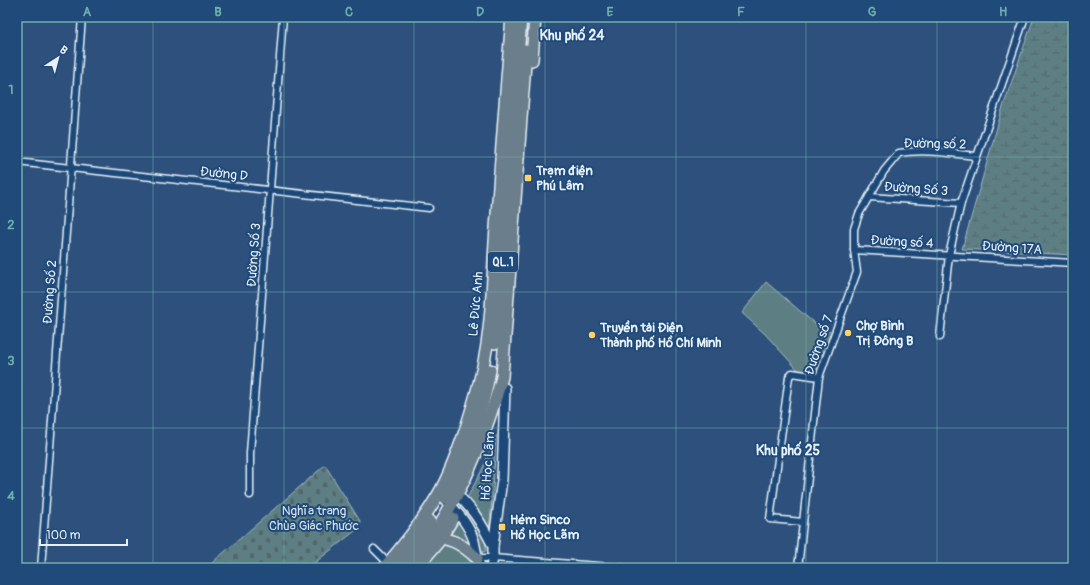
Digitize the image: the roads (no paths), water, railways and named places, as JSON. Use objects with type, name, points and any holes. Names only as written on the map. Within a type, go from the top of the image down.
[{"type":"highway","name":"Lê Đức Anh","points":[[451,497],[457,454],[482,377],[488,338],[512,17]]},
{"type":"highway","name":"Lê Đức Anh","points":[[417,568],[437,536],[484,403],[499,318],[521,17]]},
{"type":"highway","name":"Lê Đức Anh","points":[[451,497],[469,472],[492,414],[502,377],[528,17]]},
{"type":"highway","name":"Lê Đức Anh","points":[[390,566],[411,536],[476,475],[505,388],[513,326],[535,17]]},
{"type":"highway","points":[[502,377],[505,388]]},
{"type":"highway","name":"Lê Đức Anh","points":[[408,568],[437,536]]},
{"type":"highway","points":[[437,536],[460,544],[479,563]]},
{"type":"main road","name":"Hồ Học Lãm","points":[[491,568],[502,480],[505,388]]},
{"type":"main road","name":"Hồ Học Lãm","points":[[451,497],[483,525],[493,546]]},
{"type":"main road","points":[[451,497],[473,539],[479,563]]},
{"type":"street","name":"Đường Số 2","points":[[41,568],[82,17]]},
{"type":"street","name":"Đường Số 3","points":[[250,495],[250,453],[283,17]]},
{"type":"street","points":[[940,337],[949,255],[961,203],[1025,17]]},
{"type":"street","name":"Đường số 2","points":[[869,197],[884,171],[899,153],[944,153],[976,156]]},
{"type":"street","name":"Đường D","points":[[17,162],[429,208]]},
{"type":"street","name":"Đường Số 3","points":[[869,197],[961,203]]},
{"type":"street","name":"Đường số 7","points":[[798,568],[818,377],[856,272],[854,229],[859,214],[869,197]]},
{"type":"street","name":"Đường số 4","points":[[854,250],[949,255]]},
{"type":"street","name":"Đường 17A","points":[[949,255],[1073,263]]},
{"type":"street","points":[[803,522],[770,520],[789,377],[792,373],[818,377]]},
{"type":"street","points":[[374,549],[390,566]]},
{"type":"street","points":[[479,563],[493,558],[624,568]]},
{"type":"place","name":"Trạm điện Phú Lâm","points":[[528,178]]},
{"type":"place","name":"Chợ Bình Trị Đông B","points":[[848,333]]},
{"type":"place","name":"Truyền tải Điện Thành phố Hồ Chí Minh","points":[[592,335]]},
{"type":"place","name":"Hẻm Sinco Hồ Học Lãm","points":[[502,527]]},
{"type":"district","name":"Khu phố 24","points":[[572,35]]},
{"type":"district","name":"Khu phố 25","points":[[788,450]]},
{"type":"park label","name":"Nghĩa trang Chùa Giác Phước","points":[[314,518]]}]
